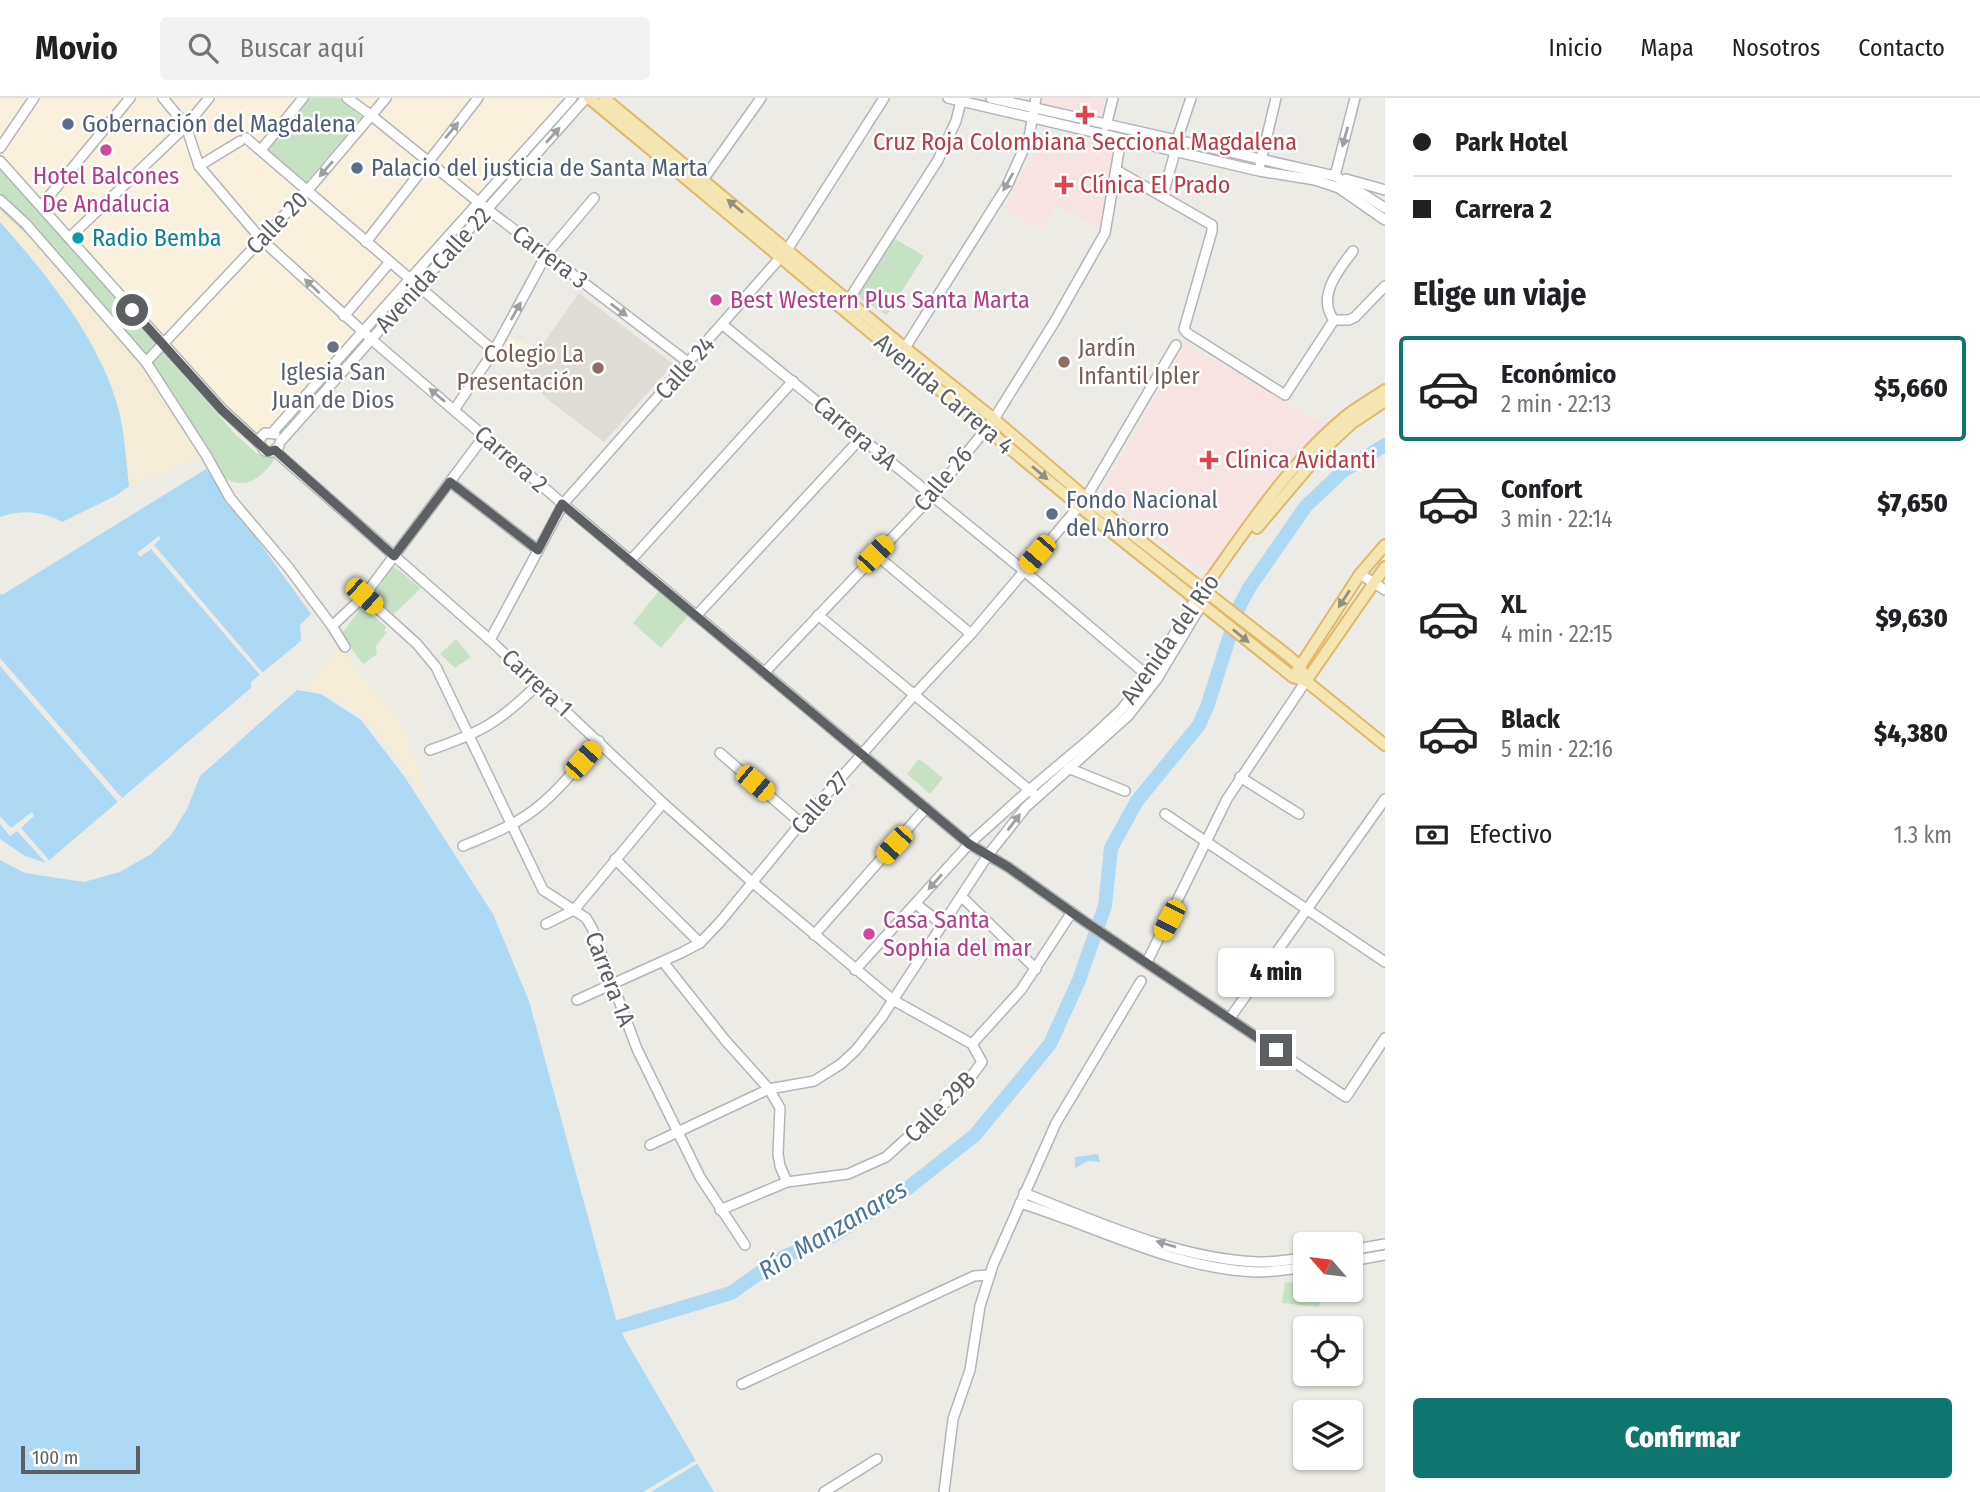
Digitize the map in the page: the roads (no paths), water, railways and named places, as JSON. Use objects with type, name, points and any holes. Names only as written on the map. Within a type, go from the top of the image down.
[{"type":"main road","name":"Avenida Carrera 4","points":[[587,98],[700,184]]},
{"type":"main road","name":"Avenida Carrera 4","points":[[604,98],[700,184],[902,353],[994,419],[1083,502],[1199,602],[1293,677],[1306,681],[1385,745]]},
{"type":"main road","name":"Avenida Carrera 4","points":[[783,254],[848,301],[985,428],[1207,590],[1287,654],[1300,666],[1306,681]]},
{"type":"main road","name":"Avenida del Río","points":[[1199,602],[1253,522],[1316,444],[1346,416],[1385,390]]},
{"type":"main road","name":"Avenida del Río","points":[[1207,590],[1322,451],[1352,423],[1385,401]]},
{"type":"main road","points":[[1293,677],[1360,574],[1385,545]]},
{"type":"main road","points":[[1306,681],[1385,567]]},
{"type":"main road","points":[[1287,654],[1301,655],[1313,647]]},
{"type":"street","points":[[0,148],[34,98]]},
{"type":"street","points":[[41,206],[130,98]]},
{"type":"street","name":"Carrera 2","points":[[163,98],[186,126],[199,166],[261,239],[344,316],[562,504],[969,844],[1346,1097],[1385,1038]]},
{"type":"street","points":[[69,237],[186,126],[209,98]]},
{"type":"street","points":[[261,150],[303,98]]},
{"type":"street","name":"Carrera 3","points":[[347,98],[546,255],[689,363]]},
{"type":"street","name":"Calle 20","points":[[146,362],[307,191],[386,98]]},
{"type":"street","points":[[366,242],[478,98]]},
{"type":"street","name":"Avenida Calle 22","points":[[272,433],[572,98]]},
{"type":"street","name":"Avenida Calle 22","points":[[277,446],[587,98]]},
{"type":"street","points":[[700,184],[761,98]]},
{"type":"street","name":"Calle 24","points":[[490,640],[562,504],[783,254],[884,98]]},
{"type":"street","points":[[948,98],[1177,140],[1385,190]]},
{"type":"street","points":[[991,98],[1121,139],[1259,171],[1315,180],[1339,188],[1385,220]]},
{"type":"street","points":[[902,353],[1007,186],[1022,155],[1035,114],[1037,98]]},
{"type":"street","points":[[1105,126],[1113,98]]},
{"type":"street","points":[[1177,140],[1191,98]]},
{"type":"street","points":[[1259,171],[1276,98]]},
{"type":"street","points":[[1335,176],[1355,98]]},
{"type":"street","points":[[848,301],[938,160],[956,121],[961,101]]},
{"type":"street","points":[[199,166],[243,139],[261,150],[494,351]]},
{"type":"street","name":"Calle 26","points":[[764,673],[932,496],[994,419],[1055,321],[1105,233],[1121,139]]},
{"type":"street","points":[[1163,195],[1175,152]]},
{"type":"street","points":[[0,161],[222,410],[260,443],[265,451],[277,446],[277,436],[272,433],[263,435],[260,443]]},
{"type":"street","points":[[1116,170],[1212,225],[1184,329],[1187,333],[1285,395],[1334,320]]},
{"type":"street","points":[[1335,176],[1385,208]]},
{"type":"street","points":[[454,410],[494,351],[546,255],[594,198]]},
{"type":"street","points":[[0,200],[26,224],[146,362],[206,455],[230,498],[332,626],[345,647]]},
{"type":"street","points":[[1353,251],[1336,273],[1330,287],[1328,306],[1334,320],[1342,321],[1355,317],[1385,286]]},
{"type":"street","points":[[344,316],[390,262]]},
{"type":"street","name":"Carrera 3A","points":[[723,324],[1148,676]]},
{"type":"street","name":"Calle 27","points":[[577,1000],[611,983],[664,963],[700,943],[1083,502],[1176,345]]},
{"type":"street","points":[[630,561],[793,381]]},
{"type":"street","points":[[332,626],[364,596],[485,435]]},
{"type":"street","points":[[696,616],[861,438]]},
{"type":"street","name":"Carrera 1","points":[[277,446],[752,882],[893,1000],[972,1044]]},
{"type":"street","points":[[450,482],[538,550]]},
{"type":"street","points":[[875,554],[971,634]]},
{"type":"street","points":[[1360,574],[1385,590]]},
{"type":"street","name":"Carrera 1A","points":[[364,596],[427,654],[470,736],[543,890],[575,909],[586,918],[592,928],[636,1049],[700,1177],[745,1245]]},
{"type":"street","name":"Avenida del Río","points":[[855,970],[969,844],[1121,710],[1199,602]]},
{"type":"street","name":"Avenida del Río","points":[[650,1145],[769,1089],[804,1084],[829,1074],[856,1050],[893,1000],[988,855],[1037,796],[1128,716],[1157,679],[1199,602]]},
{"type":"street","points":[[818,615],[1037,796]]},
{"type":"street","points":[[1147,962],[1206,839],[1240,777],[1306,681]]},
{"type":"street","points":[[429,750],[470,736],[507,714],[538,684]]},
{"type":"street","points":[[463,846],[513,824],[550,797],[599,741]]},
{"type":"street","points":[[720,754],[801,824]]},
{"type":"street","points":[[1068,768],[1125,792]]},
{"type":"street","points":[[1240,777],[1299,814]]},
{"type":"street","points":[[1230,1018],[1385,799]]},
{"type":"street","points":[[546,924],[575,909],[663,803]]},
{"type":"street","points":[[814,935],[926,808]]},
{"type":"street","points":[[1165,814],[1206,839],[1385,962]]},
{"type":"street","points":[[615,859],[700,943]]},
{"type":"street","points":[[962,897],[1036,969]]},
{"type":"street","points":[[916,904],[943,925]]},
{"type":"street","name":"Calle 29B","points":[[720,1210],[787,1182],[848,1174],[892,1153],[981,1066],[981,1058],[972,1044],[1021,990],[1072,912]]},
{"type":"street","points":[[664,963],[769,1089],[780,1108],[778,1154],[787,1182]]},
{"type":"street","points":[[944,1492],[953,1419],[970,1370],[980,1306],[990,1275],[1056,1123],[1141,981]]},
{"type":"street","points":[[1024,1193],[1137,1236],[1259,1272],[1293,1268]]},
{"type":"street","points":[[1020,1203],[1156,1253],[1232,1264],[1293,1259]]},
{"type":"street","points":[[1363,1248],[1385,1244]]},
{"type":"street","points":[[1363,1259],[1385,1255]]},
{"type":"street","points":[[742,1384],[974,1276],[990,1275]]},
{"type":"street","points":[[824,1492],[877,1459]]},
{"type":"water","points":[[0,222],[54,287],[86,334],[111,385],[121,420],[129,486],[117,495],[62,522],[48,515],[32,512],[0,517]]},
{"type":"water","points":[[206,469],[311,614],[300,625],[301,641],[251,682],[251,688],[46,863],[25,856],[0,839],[0,594]]},
{"type":"water","points":[[297,690],[321,694],[361,720],[404,776],[493,914],[529,1001],[618,1327],[714,1492],[0,1492],[0,860],[25,873],[84,882],[120,872],[151,854],[171,835],[187,809],[200,776]]},
{"type":"water","points":[[1098,1154],[1100,1162],[1088,1161],[1075,1168],[1075,1157]]},
{"type":"waterway","name":"Río Manzanares","points":[[618,1327],[731,1293],[779,1259],[834,1235],[908,1188],[975,1135],[1050,1044],[1079,980],[1105,906],[1111,848],[1137,801],[1199,725],[1239,607],[1249,588],[1306,506],[1343,471],[1385,445]]},
{"type":"place","name":"Cruz Roja Colombiana Seccional Magdalena","points":[[1085,115]]},
{"type":"place","name":"Gobernación del Magdalena","points":[[68,124]]},
{"type":"place","name":"Hotel Balcones De Andalucia","points":[[106,150]]},
{"type":"place","name":"Palacio del justicia de Santa Marta","points":[[357,168]]},
{"type":"place","name":"Clínica El Prado","points":[[1064,185]]},
{"type":"place","name":"Radio Bemba","points":[[78,238]]},
{"type":"place","name":"Best Western Plus Santa Marta","points":[[716,300]]},
{"type":"place","name":"Iglesia San Juan de Dios","points":[[333,347]]},
{"type":"place","name":"Jardín Infantil Ipler","points":[[1064,362]]},
{"type":"place","name":"Colegio La Presentación","points":[[598,368]]},
{"type":"place","name":"Clínica Avidanti","points":[[1209,460]]},
{"type":"place","name":"Fondo Nacional del Ahorro","points":[[1052,514]]},
{"type":"place","name":"Casa Santa Sophia del mar","points":[[869,934]]}]
